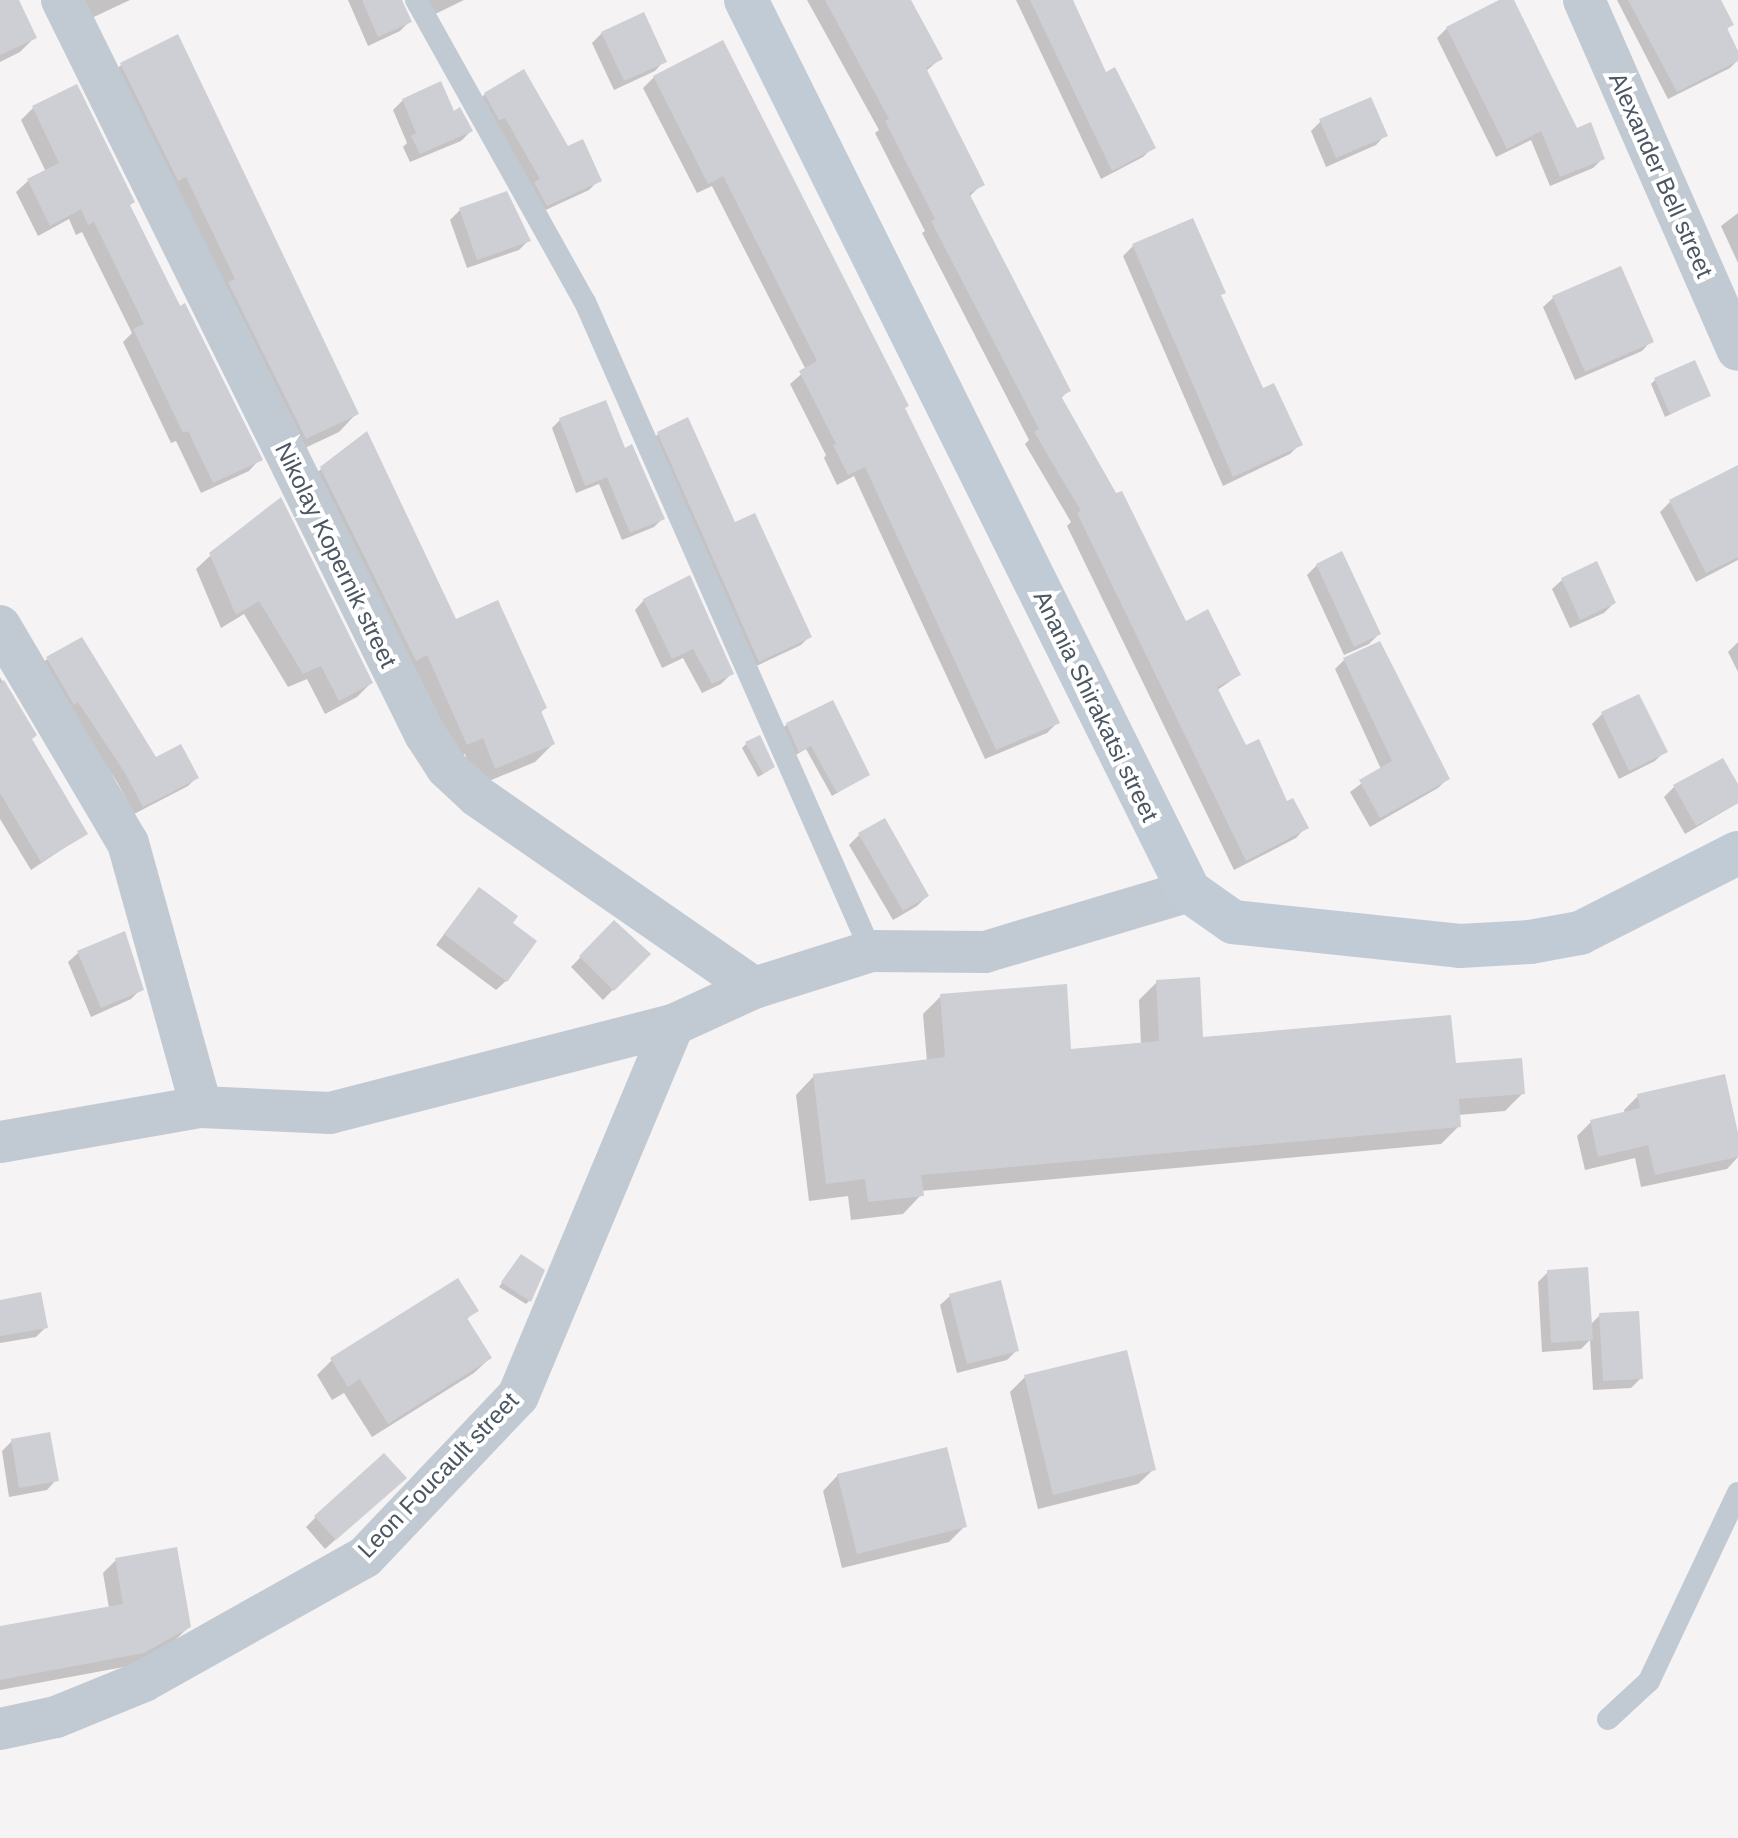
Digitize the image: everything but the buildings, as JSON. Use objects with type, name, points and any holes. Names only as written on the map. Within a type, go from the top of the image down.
[{"type":"main road","name":"Anania Shirakatsi street","points":[[746,0],[1189,891],[1233,922],[1460,946],[1530,942],[1580,933],[1738,853]]},
{"type":"street","name":"Nikolay Kopernik street","points":[[62,0],[425,734],[447,768],[477,796],[754,988]]},
{"type":"street","name":"Alexander Bell street","points":[[1584,0],[1738,350]]},
{"type":"street","points":[[0,626],[128,843],[201,1107]]},
{"type":"street","points":[[0,1142],[201,1107],[330,1113],[673,1025],[754,988],[871,951],[985,952],[1189,891]]},
{"type":"street","name":"Leon Foucault street","points":[[0,1729],[56,1717],[144,1681],[365,1557],[518,1396],[673,1025]]},
{"type":"lane","points":[[416,0],[585,302],[871,951]]},
{"type":"lane","points":[[1608,1719],[1649,1681],[1738,1493]]}]
